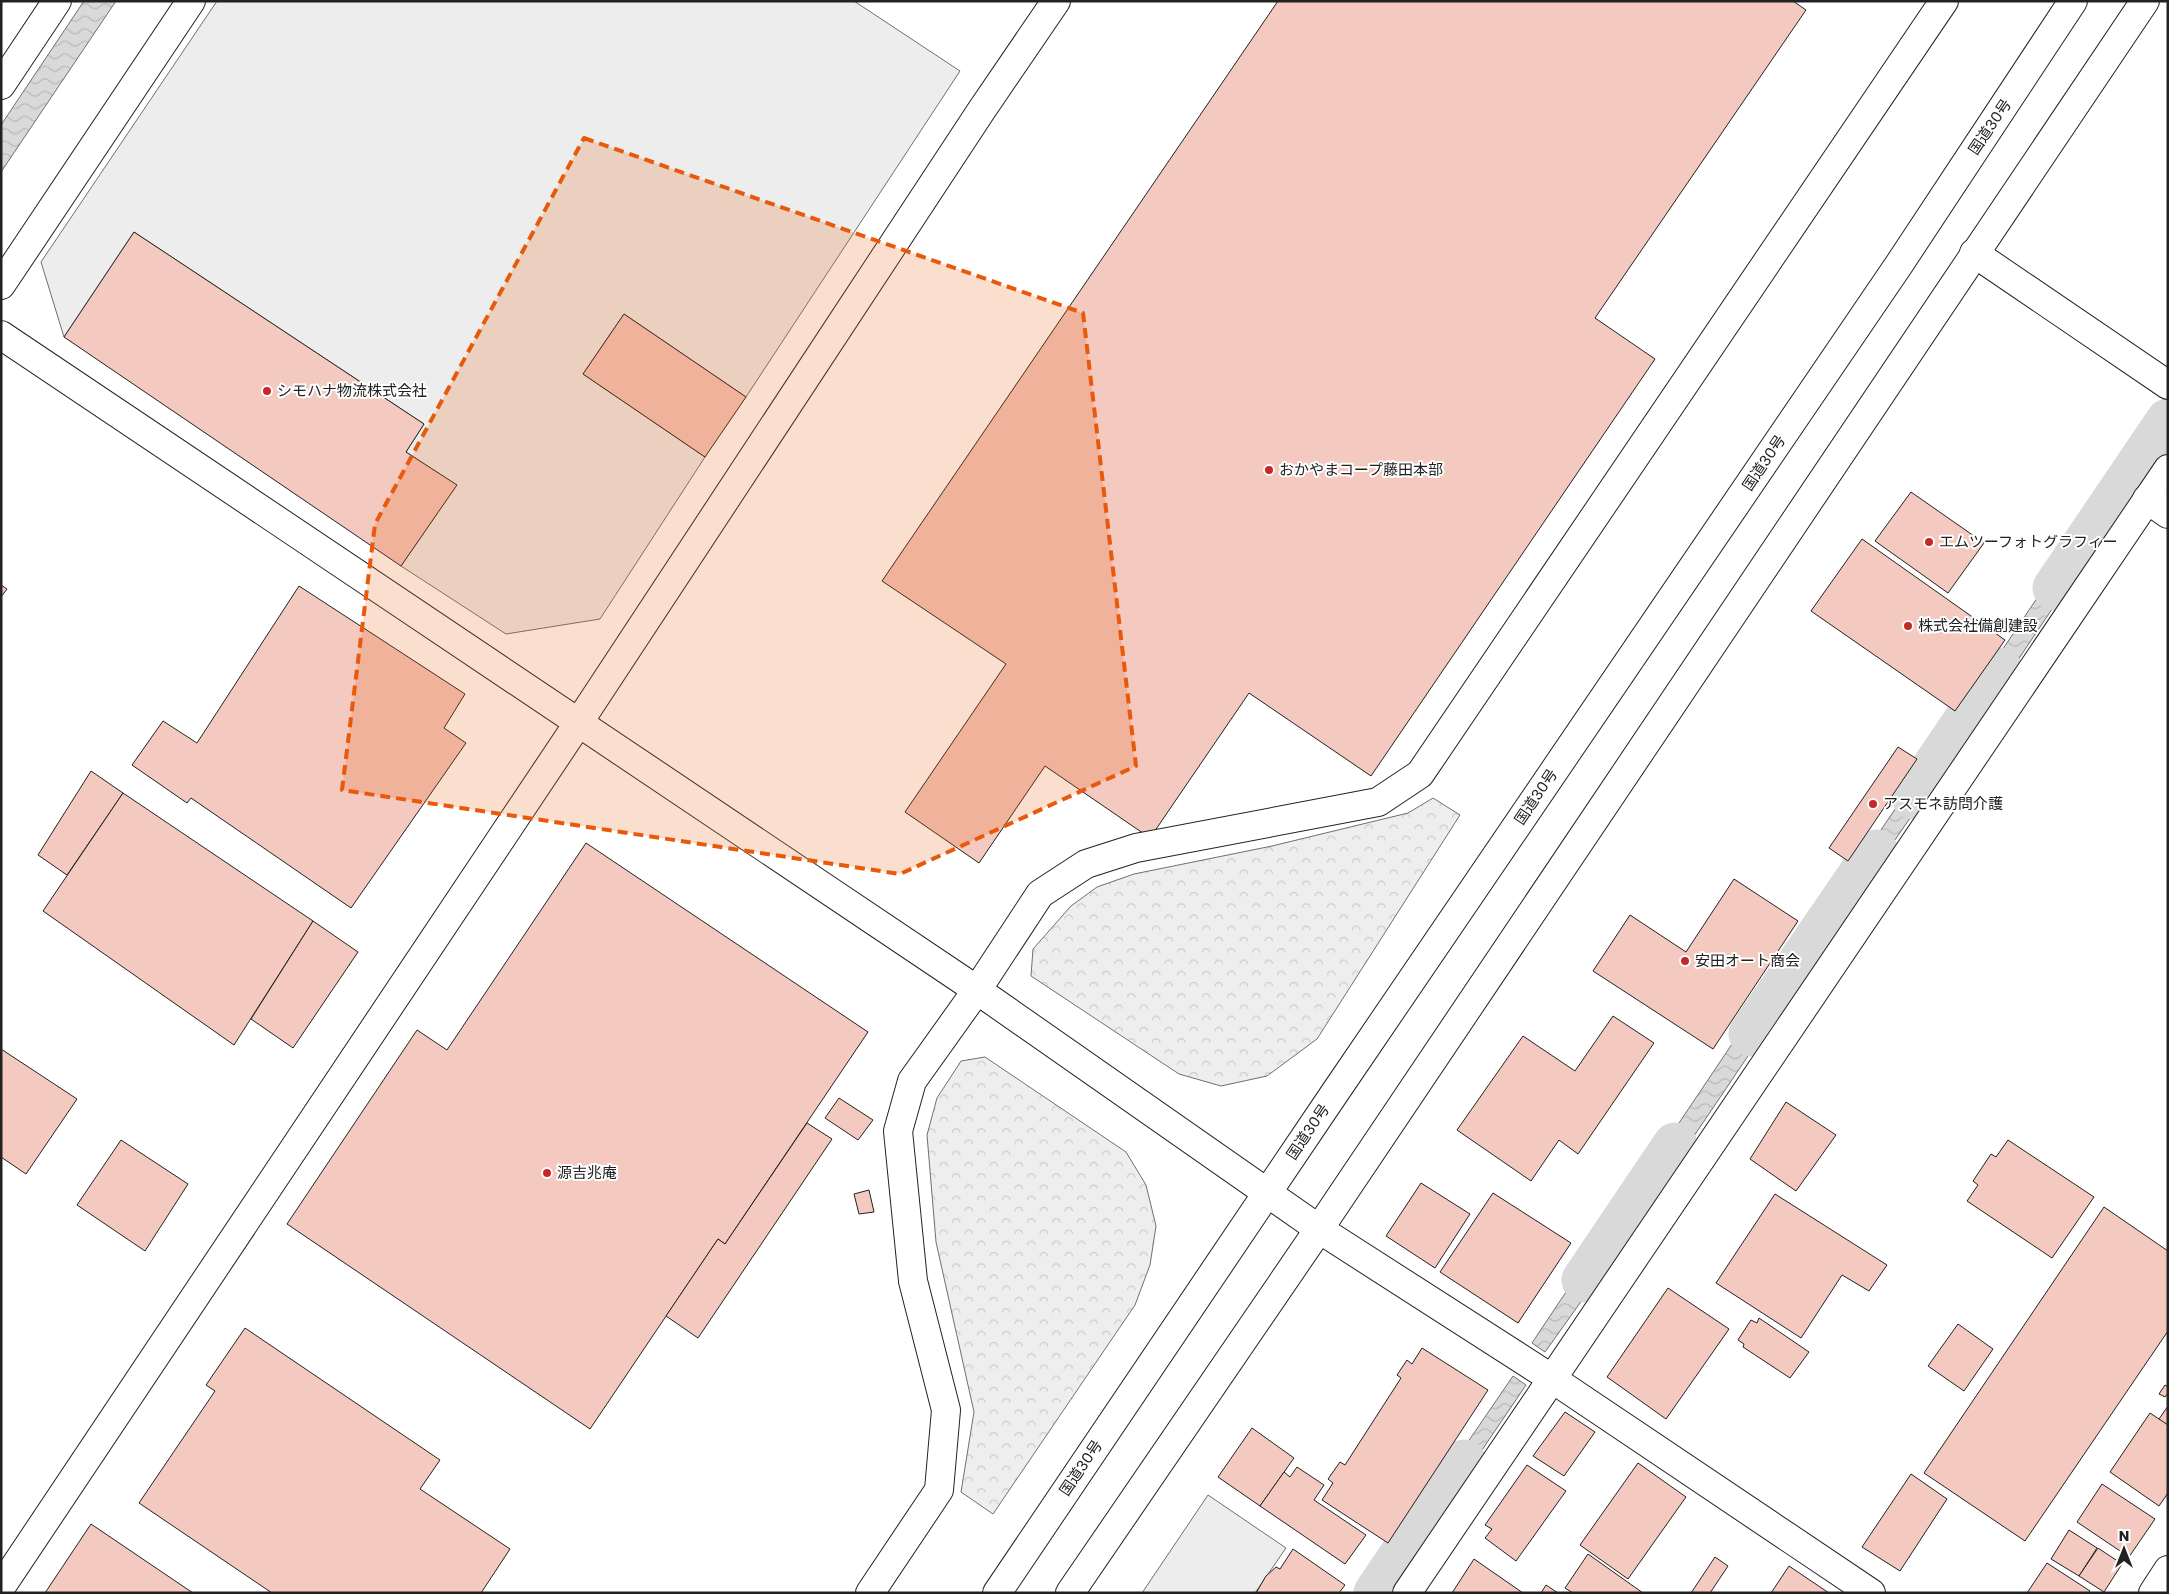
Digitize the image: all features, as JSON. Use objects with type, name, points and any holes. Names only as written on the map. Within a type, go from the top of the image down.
[{"type":"main road","points":[[1,85],[57,1]]},
{"type":"main road","points":[[1,285],[191,1]]},
{"type":"main road","points":[[1,1588],[579,722],[976,119],[1056,1]]},
{"type":"main road","points":[[870,1593],[939,1490],[946,1410],[913,1281],[898,1131],[912,1081],[1040,894],[1086,864],[1136,848],[1378,802],[1420,774],[1944,1]]},
{"type":"main road","name":"国道30号","points":[[997,1593],[1894,271],[2073,1]]},
{"type":"main road","points":[[1070,1593],[1320,1229],[2145,1]]},
{"type":"main road","points":[[1974,253],[2168,385]]},
{"type":"main road","points":[[1,336],[976,990],[1184,1137],[1268,1192],[1320,1229],[1551,1378],[1870,1593]]},
{"type":"main road","points":[[1407,1593],[1551,1378],[2157,507],[2168,469]]},
{"type":"main road","points":[[2153,1593],[2168,1570]]},
{"type":"highlighted area","points":[[584,138],[1083,313],[1136,766],[900,874],[342,790],[375,524]]},
{"type":"green space","points":[[1433,798],[1460,815],[1317,1039],[1267,1076],[1221,1086],[1179,1074],[1031,976],[1033,949],[1071,906],[1097,887],[1134,874],[1272,846],[1408,813]]},
{"type":"green space","points":[[985,1057],[1126,1152],[1146,1185],[1156,1226],[1150,1265],[1135,1305],[993,1514],[961,1492],[974,1412],[936,1242],[927,1135],[937,1098],[961,1061]]},
{"type":"shaded area","points":[[217,1],[854,1],[960,71],[746,397],[624,314],[583,374],[705,457],[600,619],[506,634],[401,566],[456,485],[406,452],[424,424],[134,232],[64,337],[41,262]]},
{"type":"shaded area","points":[[1208,1495],[1286,1548],[1255,1593],[1142,1593]]},
{"type":"water","points":[[84,1],[116,1],[1,172],[1,125]]},
{"type":"water","points":[[2149,431],[2166,441],[2105,533],[2088,522]]},
{"type":"water","points":[[2082,531],[2097,542],[1973,727],[1958,716]]},
{"type":"water","points":[[1942,740],[1957,750],[1848,908],[1834,899]]},
{"type":"water","points":[[1777,977],[1794,988],[1650,1201],[1634,1190]]},
{"type":"water","points":[[1610,1226],[1623,1233],[1625,1240],[1545,1352],[1532,1343]]},
{"type":"water","points":[[1513,1376],[1526,1385],[1436,1518],[1422,1509]]},
{"type":"water","points":[[1377,1576],[1393,1585],[1387,1593],[1366,1593]]},
{"type":"building","name":"おかやまコープ藤田本部","points":[[1278,1],[1793,1],[1806,10],[1595,318],[1655,359],[1371,776],[1249,693],[1150,838],[1045,766],[979,863],[905,812],[1006,664],[882,581]]},
{"type":"building","points":[[134,232],[424,424],[406,452],[457,485],[401,566],[64,337]]},
{"type":"building","points":[[624,314],[746,397],[705,457],[583,374]]},
{"type":"building","name":"エムツーフォトグラフィー","points":[[1911,492],[1984,543],[1948,593],[1875,541]]},
{"type":"building","name":"株式会社備創建設","points":[[1862,539],[2005,640],[1955,711],[1811,611]]},
{"type":"building","points":[[1,585],[7,589],[1,597]]},
{"type":"building","points":[[299,586],[465,694],[444,728],[466,743],[351,908],[191,798],[187,803],[132,765],[163,721],[197,743]]},
{"type":"building","name":"アスモネ訪問介護","points":[[1898,747],[1917,759],[1848,861],[1829,848]]},
{"type":"building","points":[[91,771],[123,793],[67,875],[38,855]]},
{"type":"building","points":[[123,793],[313,921],[234,1045],[43,911]]},
{"type":"building","name":"源吉兆庵","points":[[586,843],[868,1032],[725,1244],[718,1239],[590,1429],[287,1224],[417,1030],[447,1050]]},
{"type":"building","name":"安田オート商会","points":[[1734,879],[1798,921],[1713,1049],[1593,971],[1630,915],[1686,952]]},
{"type":"building","points":[[313,921],[358,952],[293,1048],[251,1019]]},
{"type":"building","points":[[1613,1016],[1654,1043],[1578,1154],[1559,1140],[1531,1181],[1457,1130],[1523,1036],[1575,1071]]},
{"type":"building","points":[[1,1049],[77,1099],[26,1174],[1,1157]]},
{"type":"building","points":[[839,1098],[873,1120],[858,1140],[825,1118]]},
{"type":"building","points":[[1786,1102],[1836,1135],[1796,1191],[1750,1159]]},
{"type":"building","points":[[807,1123],[832,1139],[698,1338],[666,1316],[718,1239],[725,1244]]},
{"type":"building","points":[[121,1140],[188,1184],[145,1251],[77,1205]]},
{"type":"building","points":[[2008,1140],[2094,1197],[2052,1258],[1967,1201],[1978,1185],[1973,1181],[1991,1154],[1996,1157]]},
{"type":"building","points":[[1421,1183],[1470,1214],[1435,1268],[1386,1236]]},
{"type":"building","points":[[869,1190],[874,1212],[859,1214],[854,1194]]},
{"type":"building","points":[[1493,1193],[1571,1243],[1518,1323],[1440,1272]]},
{"type":"building","points":[[1775,1194],[1887,1265],[1869,1291],[1842,1275],[1801,1338],[1716,1283]]},
{"type":"building","points":[[2104,1207],[2168,1251],[2168,1331],[2025,1541],[1924,1473]]},
{"type":"building","points":[[1668,1288],[1729,1329],[1666,1419],[1607,1377]]},
{"type":"building","points":[[1759,1318],[1809,1352],[1790,1378],[1743,1347],[1744,1344],[1738,1340],[1751,1320],[1757,1323]]},
{"type":"building","points":[[1958,1324],[1993,1349],[1964,1391],[1928,1366]]},
{"type":"building","points":[[245,1328],[440,1460],[420,1489],[510,1549],[481,1593],[272,1593],[139,1503],[215,1391],[206,1385]]},
{"type":"building","points":[[1422,1348],[1488,1390],[1388,1543],[1322,1500],[1333,1483],[1328,1479],[1340,1462],[1345,1465],[1401,1378],[1397,1375],[1407,1360],[1412,1364]]},
{"type":"building","points":[[2165,1385],[2168,1387],[2168,1393],[2165,1397],[2159,1394]]},
{"type":"building","points":[[2168,1406],[2168,1426],[2159,1419]]},
{"type":"building","points":[[1565,1412],[1595,1432],[1564,1476],[1533,1456]]},
{"type":"building","points":[[2150,1413],[2168,1425],[2168,1493],[2159,1506],[2110,1472]]},
{"type":"building","points":[[1252,1428],[1294,1458],[1260,1506],[1218,1477]]},
{"type":"building","points":[[1638,1463],[1686,1497],[1628,1579],[1580,1545]]},
{"type":"building","points":[[1527,1465],[1566,1491],[1516,1561],[1485,1538],[1492,1529],[1485,1525]]},
{"type":"building","points":[[1297,1467],[1324,1485],[1314,1500],[1366,1535],[1345,1564],[1260,1506],[1284,1472],[1290,1477]]},
{"type":"building","points":[[1911,1474],[1947,1499],[1900,1571],[1862,1547]]},
{"type":"building","points":[[2102,1484],[2155,1519],[2129,1557],[2077,1522]]},
{"type":"building","points":[[91,1524],[193,1593],[45,1593]]},
{"type":"building","points":[[2069,1530],[2097,1548],[2079,1576],[2051,1559]]},
{"type":"building","points":[[2098,1548],[2122,1564],[2104,1592],[2079,1576]]},
{"type":"building","points":[[1293,1549],[1345,1585],[1339,1593],[1256,1593],[1266,1576],[1276,1567],[1280,1569]]},
{"type":"building","points":[[1588,1554],[1643,1593],[1573,1593],[1565,1588]]},
{"type":"building","points":[[1715,1557],[1728,1566],[1710,1593],[1691,1593]]},
{"type":"building","points":[[1474,1559],[1523,1593],[1452,1593]]},
{"type":"building","points":[[2047,1563],[2090,1591],[2088,1593],[2027,1593]]},
{"type":"building","points":[[1789,1566],[1829,1593],[1771,1593]]},
{"type":"building","points":[[1546,1585],[1558,1593],[1541,1593]]},
{"type":"waterway","points":[[2055,588],[2168,421]]},
{"type":"waterway","points":[[1914,797],[2000,670]]},
{"type":"waterway","points":[[1751,1034],[1876,852]]},
{"type":"waterway","points":[[1584,1280],[1675,1145]]},
{"type":"waterway","points":[[1376,1593],[1464,1462]]},
{"type":"place","name":"シモハナ物流株式会社","points":[[267,391]]},
{"type":"place","name":"おかやまコープ藤田本部","points":[[1269,470]]},
{"type":"place","name":"エムツーフォトグラフィー","points":[[1929,542]]},
{"type":"place","name":"株式会社備創建設","points":[[1908,626]]},
{"type":"place","name":"アスモネ訪問介護","points":[[1873,804]]},
{"type":"place","name":"安田オート商会","points":[[1685,961]]},
{"type":"place","name":"源吉兆庵","points":[[547,1173]]}]
